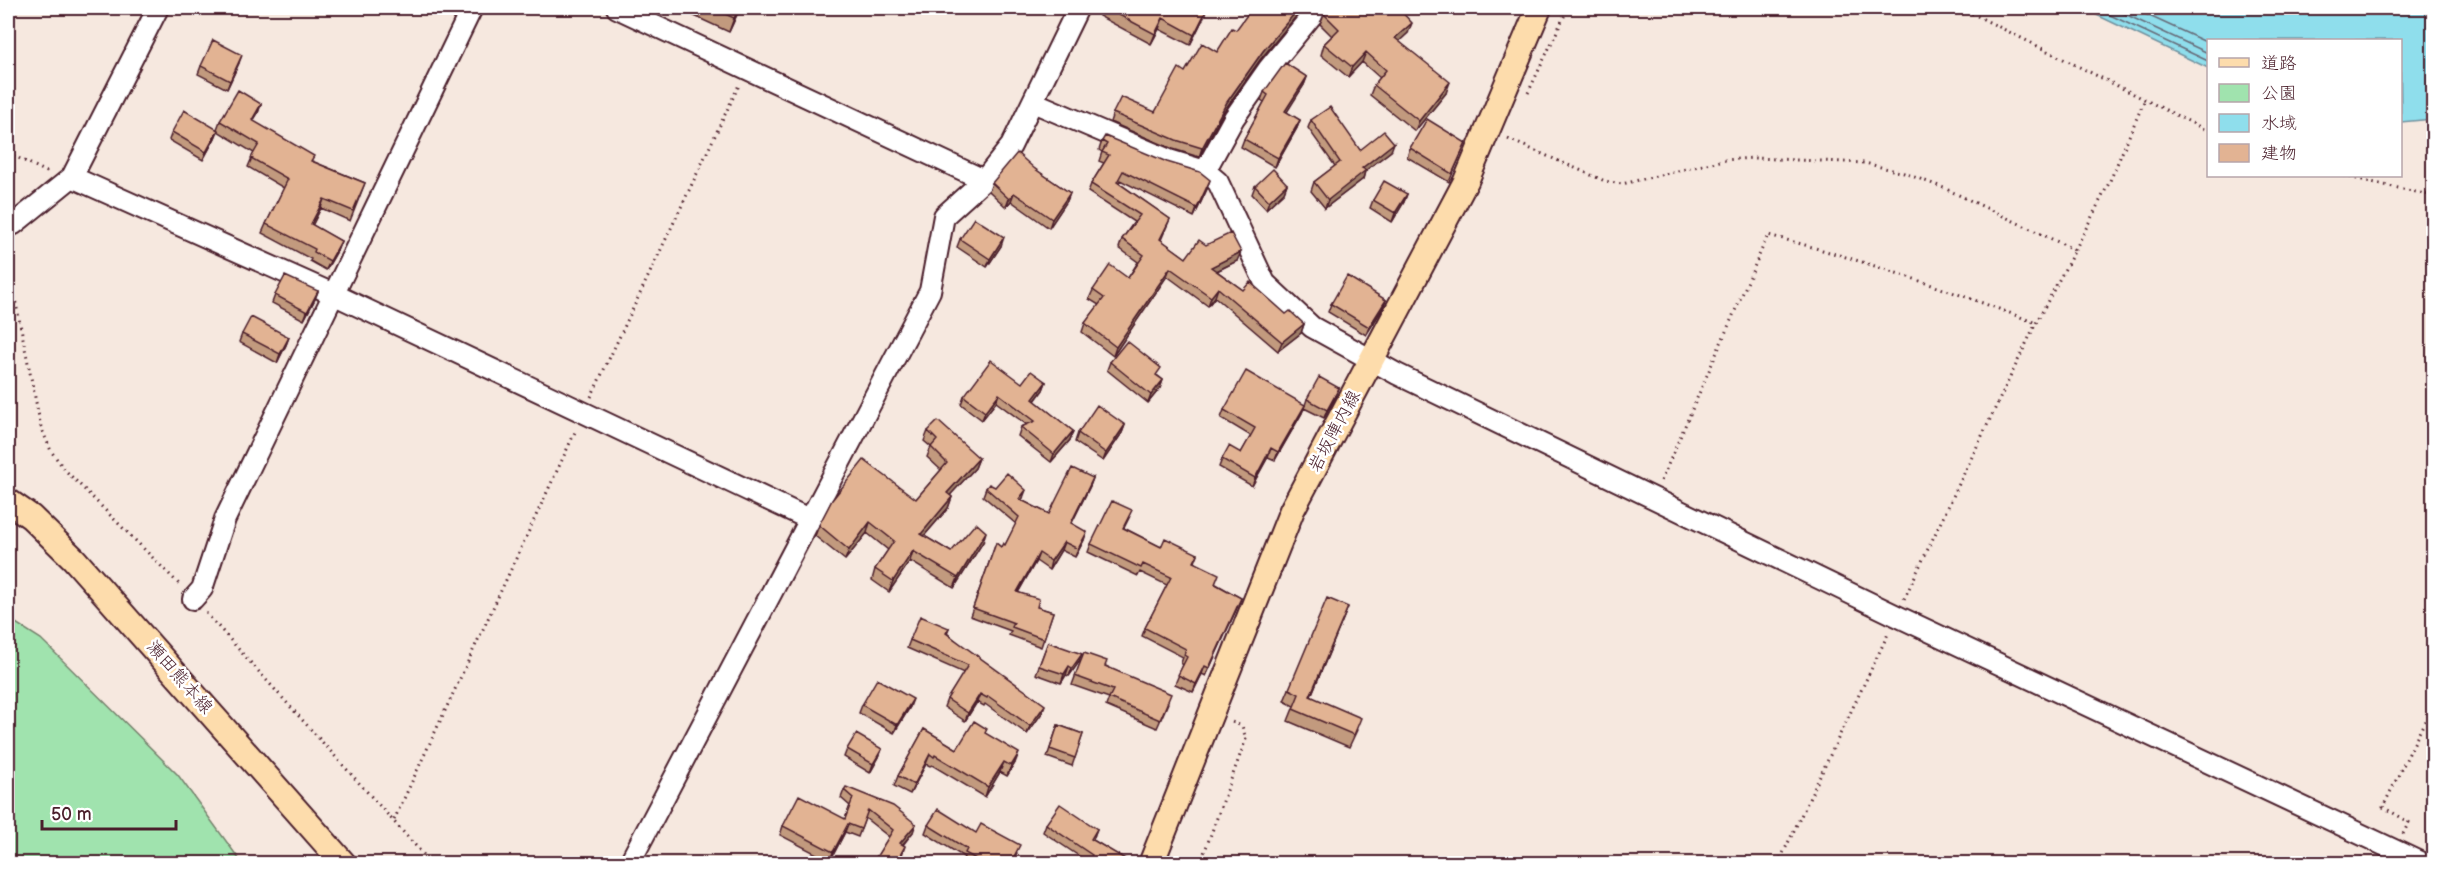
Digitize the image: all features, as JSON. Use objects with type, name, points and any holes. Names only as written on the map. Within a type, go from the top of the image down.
[{"type":"main road","name":"岩坂陣内線","points":[[1151,864],[1292,510],[1466,182],[1539,8]]},
{"type":"main road","name":"瀬田熊本線","points":[[8,501],[31,518],[74,559],[344,864]]},
{"type":"street","points":[[11,225],[67,180],[159,8]]},
{"type":"street","points":[[193,599],[202,589],[225,519],[472,8]]},
{"type":"street","points":[[617,8],[984,180]]},
{"type":"street","points":[[628,864],[930,291],[944,216],[984,180],[1011,146],[1078,8]]},
{"type":"street","points":[[1205,171],[1234,118],[1269,68],[1318,8]]},
{"type":"street","points":[[1033,102],[1169,160],[1205,171],[1218,182],[1265,283],[1312,327],[1397,374],[1897,615],[2424,864]]},
{"type":"street","points":[[67,180],[333,294],[811,520]]},
{"type":"path","points":[[1961,8],[2207,130]]},
{"type":"path","points":[[394,820],[747,68]]},
{"type":"path","points":[[1778,864],[2036,323],[2109,183],[2145,99]]},
{"type":"path","points":[[1508,139],[1605,181],[1622,184],[1724,160],[1754,158],[1865,163],[1904,173],[1944,188],[2075,250]]},
{"type":"path","points":[[8,153],[67,180]]},
{"type":"path","points":[[2348,177],[2433,196]]},
{"type":"path","points":[[11,225],[9,269],[41,427],[51,451],[64,470],[193,599],[432,864]]},
{"type":"path","points":[[1654,498],[1768,235],[1830,251],[1937,285],[2036,323]]},
{"type":"path","points":[[2396,850],[2409,822],[2383,807],[2433,702]]},
{"type":"path","points":[[1200,864],[1246,739],[1242,726],[1210,714]]},
{"type":"green space","points":[[8,618],[41,639],[178,775],[242,863],[8,863]]},
{"type":"water","points":[[2082,8],[2414,8],[2433,14],[2433,119],[2402,122],[2402,39],[2207,39],[2207,68]]},
{"type":"building","points":[[712,8],[739,8],[734,18]]},
{"type":"building","points":[[1106,8],[1199,8],[1206,11],[1194,35],[1163,18],[1155,34]]},
{"type":"building","points":[[1252,8],[1268,8],[1273,11],[1276,8],[1299,8],[1263,51],[1227,102],[1202,148],[1176,140],[1113,113],[1121,97],[1155,112],[1179,68],[1185,72],[1202,43],[1217,52],[1232,28],[1236,30]]},
{"type":"building","points":[[1329,8],[1398,8],[1412,23],[1395,38],[1450,82],[1419,121],[1374,85],[1386,70],[1366,52],[1352,67],[1324,44],[1339,29],[1324,14]]},
{"type":"building","points":[[213,40],[242,55],[230,81],[201,66]]},
{"type":"building","points":[[1285,63],[1307,77],[1285,111],[1300,120],[1278,158],[1244,139],[1268,95],[1264,92]]},
{"type":"building","points":[[238,90],[261,104],[252,120],[314,156],[311,161],[365,183],[353,211],[324,199],[311,224],[341,241],[330,261],[314,252],[315,249],[266,224],[288,179],[251,158],[259,144],[220,121]]},
{"type":"building","points":[[1330,107],[1360,150],[1384,131],[1394,143],[1362,168],[1366,170],[1328,200],[1314,182],[1340,162],[1311,120]]},
{"type":"building","points":[[184,110],[218,130],[206,152],[172,132]]},
{"type":"building","points":[[1427,119],[1466,143],[1452,174],[1410,148]]},
{"type":"building","points":[[1105,136],[1167,162],[1200,172],[1210,180],[1197,208],[1123,171],[1117,182],[1170,219],[1160,239],[1186,258],[1199,240],[1206,245],[1231,233],[1241,252],[1211,267],[1243,290],[1250,282],[1286,314],[1290,311],[1304,324],[1282,342],[1218,288],[1211,297],[1170,268],[1116,347],[1085,323],[1104,298],[1093,290],[1110,265],[1128,278],[1144,255],[1122,239],[1140,215],[1091,184],[1109,155],[1102,152],[1107,144],[1102,141]]},
{"type":"building","points":[[1017,153],[1035,169],[1070,193],[1052,219],[1014,193],[1009,199],[992,183]]},
{"type":"building","points":[[1273,169],[1287,184],[1269,201],[1255,186]]},
{"type":"building","points":[[1384,181],[1407,194],[1395,213],[1373,200]]},
{"type":"building","points":[[974,218],[1004,237],[990,259],[960,239]]},
{"type":"building","points":[[285,276],[318,291],[307,312],[275,295]]},
{"type":"building","points":[[1347,276],[1386,300],[1369,327],[1331,304]]},
{"type":"building","points":[[251,317],[289,337],[280,354],[242,334]]},
{"type":"building","points":[[1127,341],[1161,368],[1156,375],[1163,380],[1151,395],[1110,362]]},
{"type":"building","points":[[991,360],[1022,383],[1031,371],[1046,382],[1033,399],[1073,431],[1054,454],[1021,427],[1035,421],[999,394],[985,412],[964,396]]},
{"type":"building","points":[[1246,371],[1305,405],[1278,452],[1271,448],[1255,478],[1222,459],[1229,446],[1241,453],[1255,428],[1224,410]]},
{"type":"building","points":[[1319,377],[1339,388],[1327,410],[1307,399]]},
{"type":"building","points":[[1097,405],[1125,425],[1106,453],[1078,433]]},
{"type":"building","points":[[938,421],[979,458],[947,493],[952,497],[921,534],[951,552],[976,523],[986,532],[958,578],[913,551],[893,581],[875,569],[894,541],[870,522],[849,550],[819,525],[832,500],[864,460],[916,499],[947,463],[931,447],[937,440],[928,431]]},
{"type":"building","points":[[1072,468],[1093,478],[1071,523],[1087,532],[1078,549],[1064,542],[1051,561],[1039,553],[1017,592],[1039,599],[1037,607],[1053,612],[1044,639],[1012,627],[1014,623],[973,608],[996,543],[1001,547],[1003,543],[1005,545],[1019,517],[986,488],[989,484],[995,487],[1007,473],[1026,490],[1019,499],[1049,514]]},
{"type":"building","points":[[1112,501],[1132,510],[1123,528],[1161,547],[1165,538],[1198,554],[1194,562],[1219,574],[1215,584],[1241,598],[1209,668],[1205,666],[1196,684],[1178,675],[1187,657],[1184,655],[1186,649],[1145,628],[1171,577],[1143,564],[1141,568],[1091,544]]},
{"type":"building","points":[[1327,598],[1348,607],[1310,696],[1361,718],[1354,735],[1293,709],[1299,694],[1289,689]]},
{"type":"building","points":[[920,616],[949,628],[946,633],[1045,705],[1030,726],[988,696],[987,698],[980,694],[968,713],[947,699],[968,665],[910,640]]},
{"type":"building","points":[[1048,642],[1082,654],[1072,668],[1069,666],[1064,674],[1039,666]]},
{"type":"building","points":[[1084,653],[1107,661],[1105,666],[1171,694],[1160,720],[1109,698],[1113,690],[1075,676]]},
{"type":"building","points":[[877,679],[913,699],[897,725],[862,705]]},
{"type":"building","points":[[974,721],[987,729],[985,733],[1019,753],[1011,766],[1004,762],[988,787],[930,754],[914,785],[898,776],[924,729],[957,749]]},
{"type":"building","points":[[1058,725],[1083,734],[1075,758],[1050,749]]},
{"type":"building","points":[[856,734],[882,749],[873,764],[847,749]]},
{"type":"building","points":[[846,787],[893,806],[916,824],[900,843],[905,846],[895,864],[872,864],[893,830],[868,810],[861,829],[848,824],[833,852],[783,826],[799,795],[845,819],[853,798],[844,790]]},
{"type":"building","points":[[1060,804],[1097,829],[1091,839],[1132,864],[1088,864],[1092,855],[1046,824]]},
{"type":"building","points":[[938,809],[976,833],[981,824],[1020,845],[1010,864],[985,864],[965,853],[967,849],[928,825]]}]
